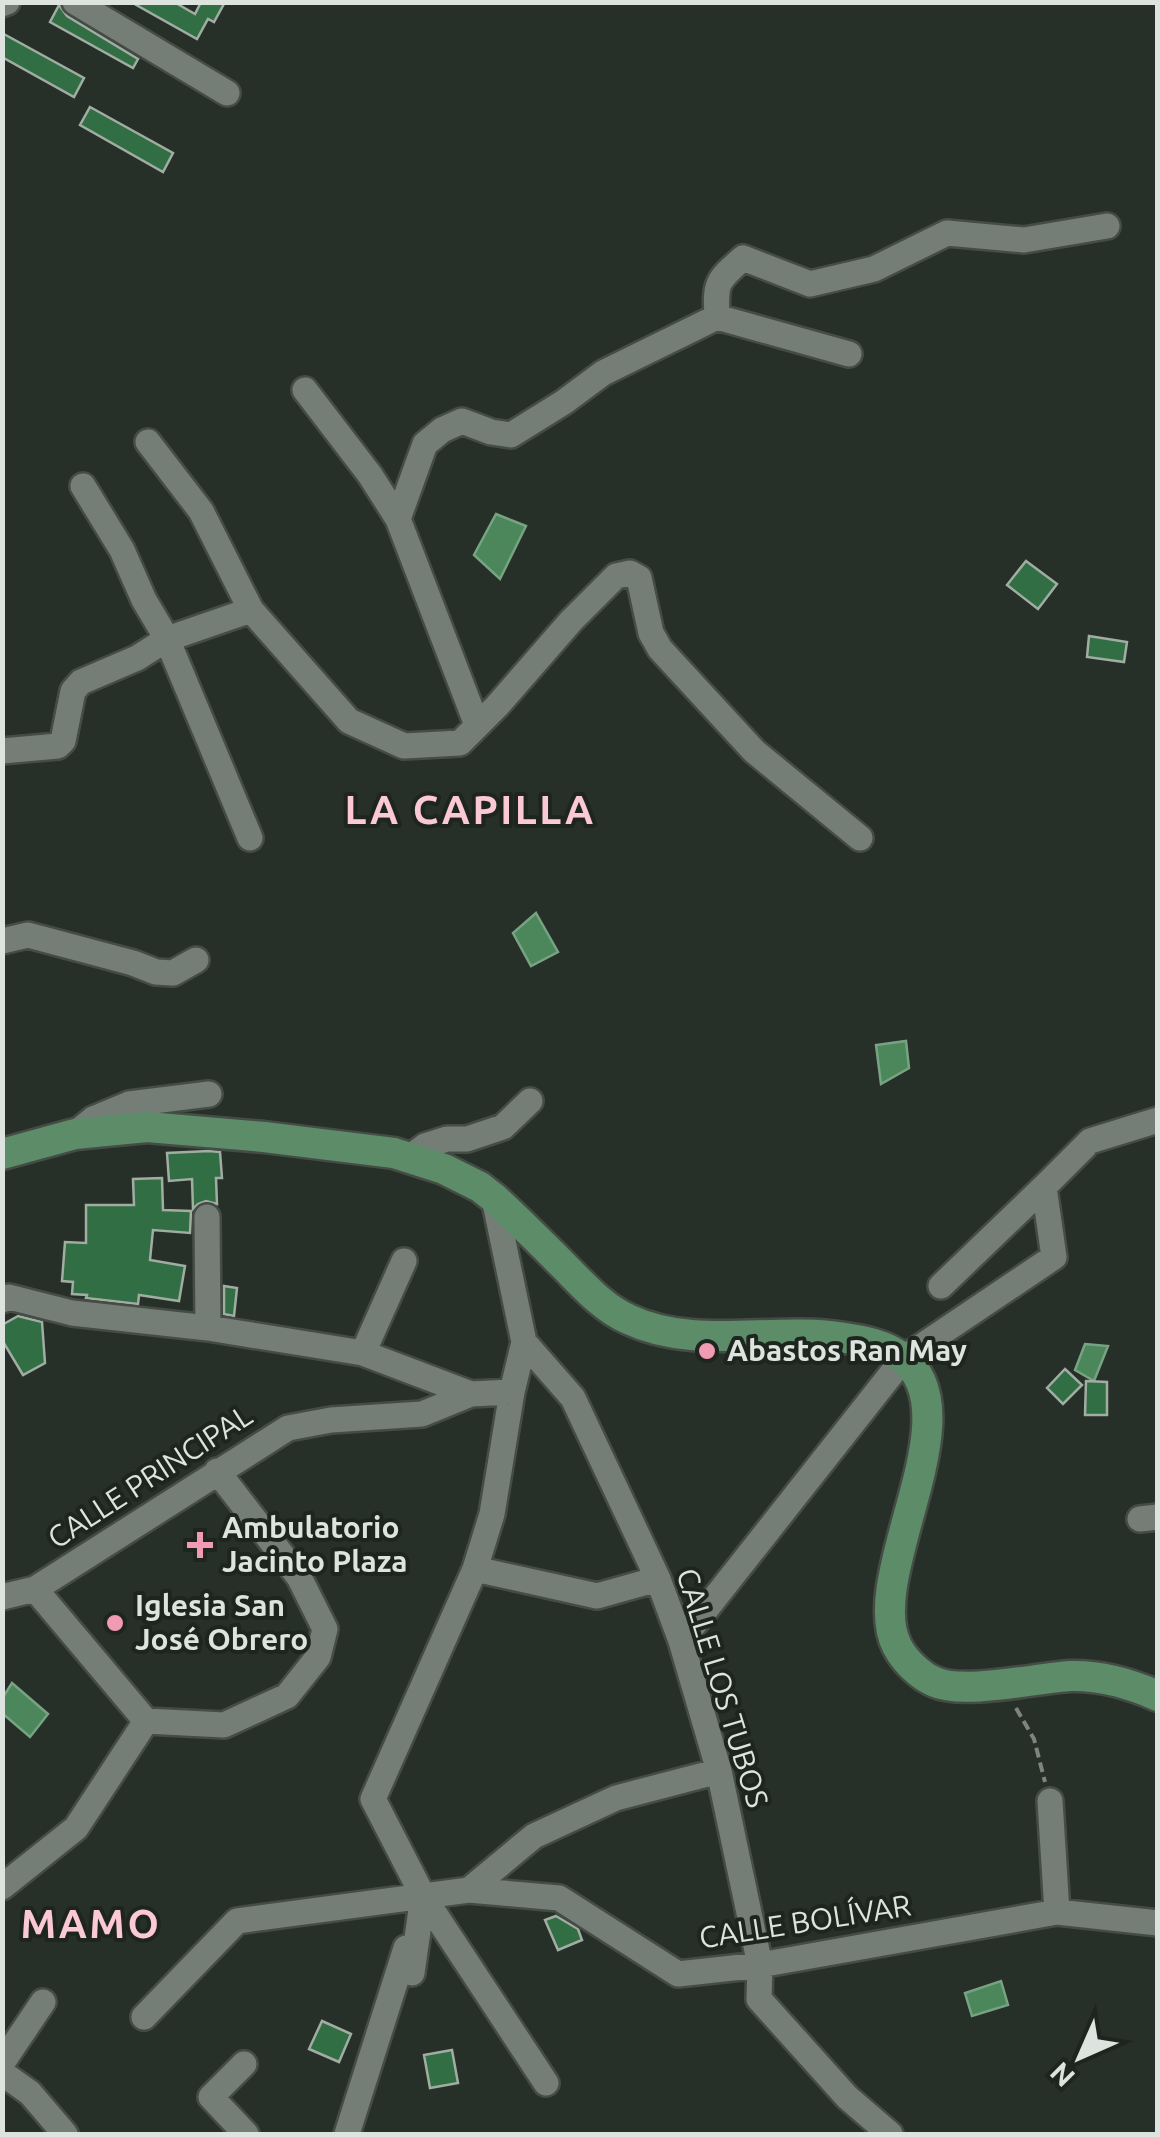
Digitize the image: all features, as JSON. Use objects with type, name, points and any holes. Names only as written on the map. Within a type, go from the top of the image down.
[{"type":"main road","points":[[2,1154],[75,1134],[147,1127],[264,1136],[394,1153],[444,1169],[480,1187],[601,1302],[625,1318],[655,1330],[691,1335],[818,1333],[885,1346],[916,1370],[925,1394],[928,1428],[889,1604],[898,1646],[916,1670],[936,1683],[955,1686],[1095,1677],[1126,1682],[1158,1696]]},
{"type":"street","points":[[75,2],[227,93]]},
{"type":"street","points":[[716,317],[716,289],[724,275],[743,258],[810,284],[874,268],[948,233],[1024,240],[1107,226]]},
{"type":"street","points":[[398,519],[425,444],[442,430],[462,420],[491,432],[511,434],[603,373],[716,317],[849,354]]},
{"type":"street","points":[[305,390],[370,475],[398,519],[477,725]]},
{"type":"street","points":[[148,442],[201,511],[252,610],[349,721],[404,746],[460,743],[616,576],[630,572],[638,578],[651,633],[660,649],[754,750],[860,838]]},
{"type":"street","points":[[83,486],[122,550],[167,639],[250,838]]},
{"type":"street","points":[[2,751],[58,746],[63,741],[76,686],[81,682],[137,658],[167,639],[252,610]]},
{"type":"street","points":[[2,942],[28,935],[133,962],[156,972],[173,973],[196,960]]},
{"type":"street","points":[[75,1134],[92,1118],[129,1104],[209,1094]]},
{"type":"street","points":[[408,1158],[425,1146],[447,1139],[466,1139],[502,1126],[530,1102]]},
{"type":"street","points":[[940,1286],[1090,1142],[1158,1120]]},
{"type":"street","points":[[681,1641],[904,1358],[1054,1256],[1044,1187]]},
{"type":"street","points":[[494,1198],[524,1342],[492,1514],[476,1569],[373,1799],[423,1896],[546,2083]]},
{"type":"street","points":[[207,1217],[208,1328]]},
{"type":"street","points":[[364,1353],[404,1261]]},
{"type":"street","points":[[2,1300],[364,1353],[471,1394]]},
{"type":"street","name":"CALLE LOS TUBOS","points":[[524,1342],[573,1398],[658,1579],[681,1641],[718,1771],[760,1965],[759,1999],[848,2097],[890,2134]]},
{"type":"street","name":"CALLE PRINCIPAL","points":[[2,1596],[35,1589],[288,1428],[331,1420],[422,1414],[471,1394],[512,1392]]},
{"type":"street","points":[[35,1589],[146,1720],[224,1725],[287,1696],[318,1658],[325,1629],[299,1576],[218,1471]]},
{"type":"street","points":[[476,1569],[597,1596],[658,1579]]},
{"type":"street","points":[[2,1887],[76,1828],[146,1720]]},
{"type":"street","points":[[469,1890],[534,1836],[550,1828],[616,1798],[718,1771]]},
{"type":"street","points":[[1050,1801],[1057,1912]]},
{"type":"street","name":"CALLE BOLÍVAR","points":[[144,2018],[237,1922],[469,1890],[559,1898],[678,1974],[760,1965],[1057,1912],[1158,1923]]},
{"type":"street","points":[[412,1974],[423,1896]]},
{"type":"street","points":[[347,2134],[423,1896]]},
{"type":"street","points":[[2,2063],[44,2002]]},
{"type":"street","points":[[244,2064],[211,2097],[246,2134]]},
{"type":"street","points":[[2,2073],[30,2092],[65,2134]]},
{"type":"path","points":[[1002,1684],[1034,1739],[1050,1801]]},
{"type":"shaded area","points":[[496,514],[526,526],[500,579],[474,555]]},
{"type":"shaded area","points":[[536,913],[558,952],[531,966],[513,933]]},
{"type":"shaded area","points":[[906,1041],[909,1068],[881,1084],[876,1045]]},
{"type":"shaded area","points":[[1085,1344],[1108,1346],[1094,1381],[1075,1370]]},
{"type":"shaded area","points":[[12,1683],[48,1714],[30,1737],[3,1714],[3,1697]]},
{"type":"shaded area","points":[[1001,1981],[1008,2005],[972,2016],[965,1993]]},
{"type":"building","points":[[131,2],[174,2],[195,14],[201,2],[225,2],[214,22],[208,19],[197,39]]},
{"type":"building","points":[[59,5],[67,16],[138,59],[133,68],[50,22]]},
{"type":"building","points":[[2,33],[84,78],[74,97],[2,57]]},
{"type":"building","points":[[90,107],[173,153],[163,172],[80,125]]},
{"type":"building","points":[[1026,561],[1057,584],[1038,609],[1007,585]]},
{"type":"building","points":[[1089,636],[1127,642],[1124,662],[1087,657]]},
{"type":"building","points":[[220,1152],[222,1178],[216,1178],[217,1204],[206,1201],[193,1209],[192,1179],[169,1181],[167,1153]]},
{"type":"building","points":[[162,1178],[163,1210],[191,1211],[190,1233],[153,1230],[150,1260],[185,1266],[179,1301],[139,1295],[138,1304],[72,1294],[73,1282],[62,1281],[65,1242],[86,1243],[86,1205],[134,1205],[133,1179]]},
{"type":"building","points":[[224,1286],[237,1288],[234,1316],[224,1314]]},
{"type":"building","points":[[18,1316],[42,1322],[45,1363],[23,1375],[2,1340],[2,1325]]},
{"type":"building","points":[[1065,1369],[1082,1385],[1063,1404],[1047,1388]]},
{"type":"building","points":[[1086,1381],[1107,1382],[1107,1415],[1085,1415]]},
{"type":"building","points":[[556,1916],[578,1929],[582,1940],[558,1950],[545,1920]]},
{"type":"building","points":[[322,2021],[351,2034],[339,2062],[309,2049]]},
{"type":"building","points":[[452,2050],[458,2083],[430,2088],[424,2055]]},
{"type":"place","name":"Abastos Ran May","points":[[707,1351]]},
{"type":"place","name":"Ambulatorio Jacinto Plaza","points":[[200,1545]]},
{"type":"place","name":"Iglesia San José Obrero","points":[[115,1623]]},
{"type":"district","name":"LA CAPILLA","points":[[470,810]]},
{"type":"district","name":"MAMO","points":[[91,1924]]}]
